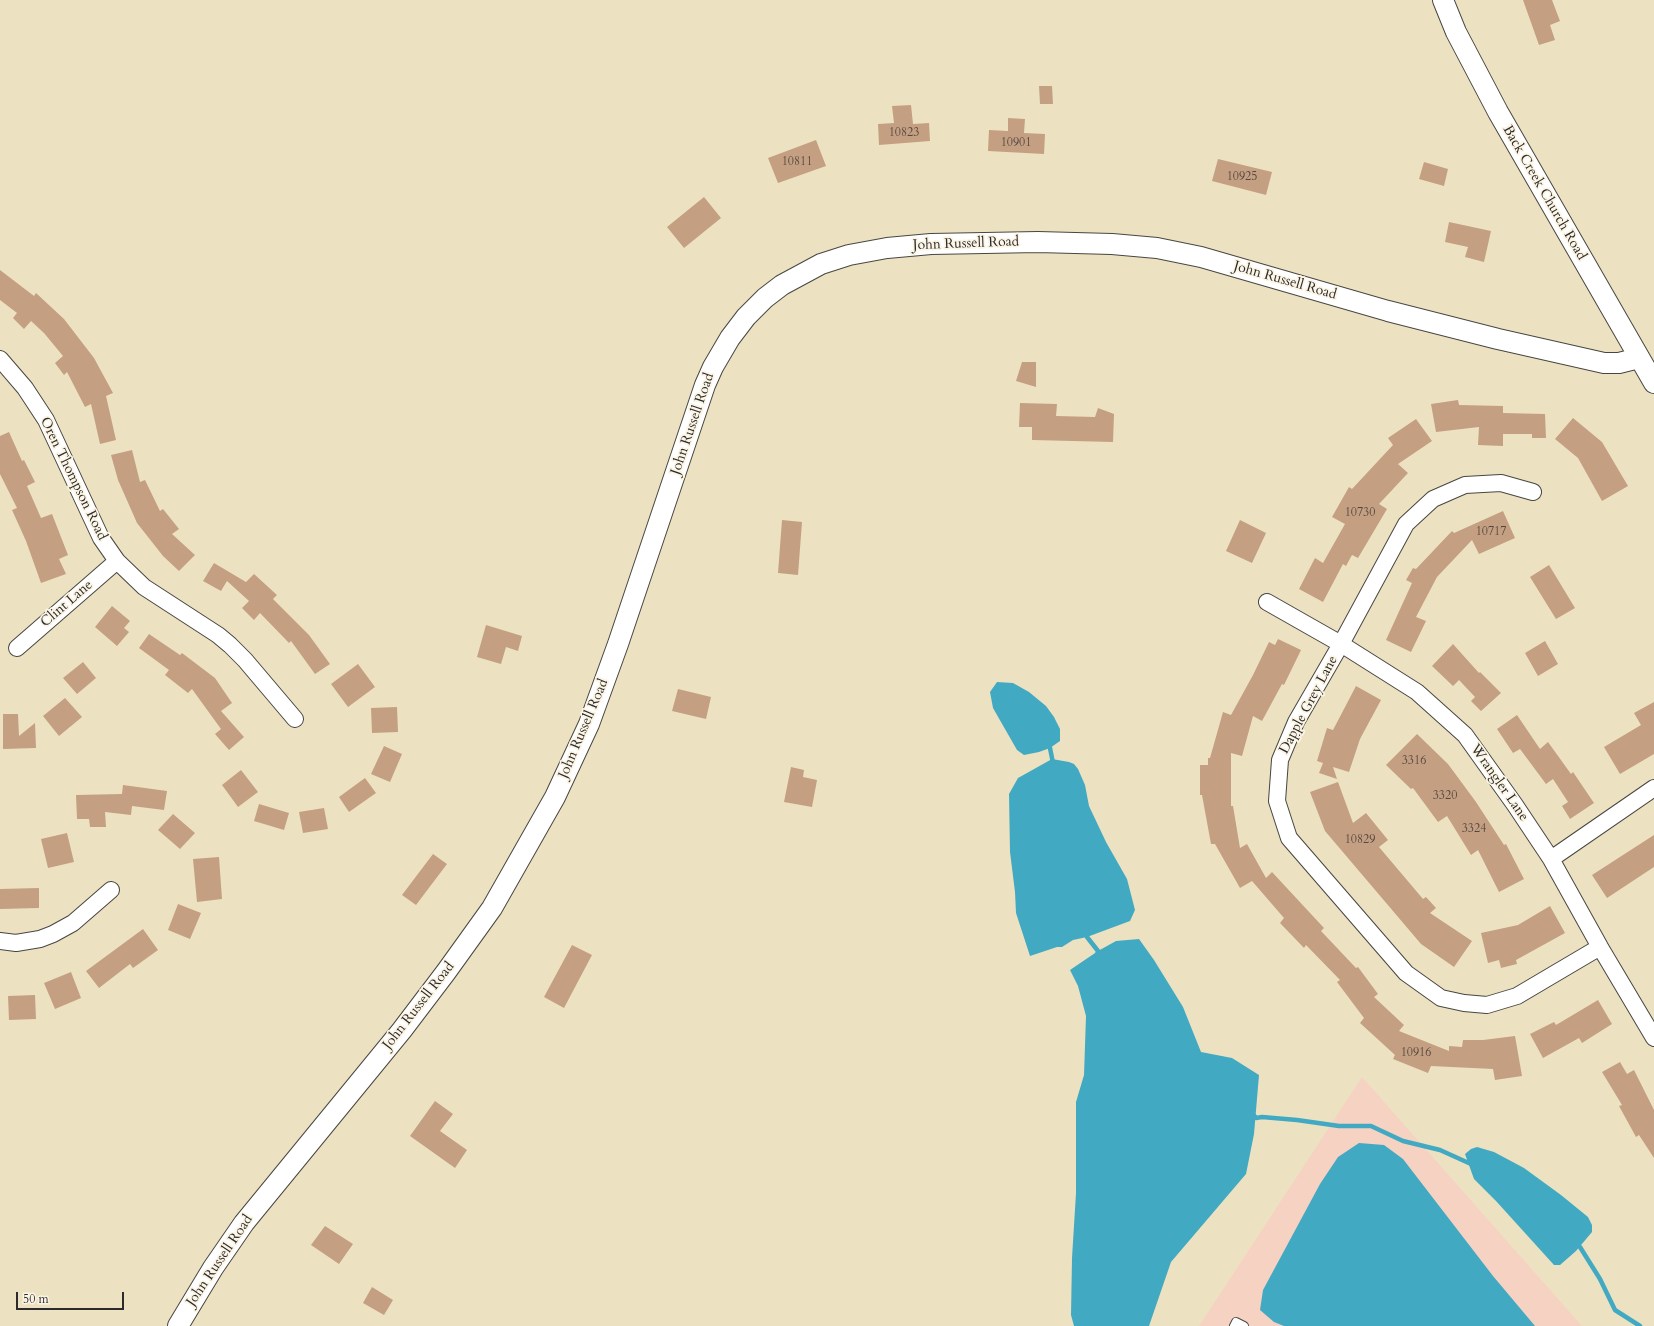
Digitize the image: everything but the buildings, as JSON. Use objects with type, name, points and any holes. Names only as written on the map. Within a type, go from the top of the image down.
[{"type":"street","name":"Back Creek Church Road","points":[[1443,0],[1456,32],[1498,112],[1654,382]]},
{"type":"street","name":"John Russell Road","points":[[178,1326],[213,1268],[244,1223],[402,1030],[471,939],[499,895],[555,796],[589,724],[618,644],[705,385],[713,367],[730,338],[746,317],[765,298],[782,285],[821,264],[849,255],[887,248],[938,244],[1038,242],[1112,244],[1156,248],[1201,257],[1388,311],[1498,339],[1604,363],[1620,363],[1639,358]]},
{"type":"street","name":"Oren Thompson Road","points":[[0,359],[25,388],[46,420],[101,538],[117,561],[144,587],[218,635],[230,645],[245,660],[295,719]]},
{"type":"street","name":"Dapple Grey Lane","points":[[1533,492],[1501,483],[1465,485],[1433,499],[1406,524],[1341,644],[1296,722],[1280,760],[1277,801],[1289,838],[1406,973],[1441,998],[1464,1003],[1487,1005],[1517,996],[1600,947]]},
{"type":"street","name":"Clint Lane","points":[[17,648],[117,561]]},
{"type":"street","name":"Wrangler Lane","points":[[1266,602],[1341,644],[1416,692],[1465,735],[1551,859],[1600,947],[1654,1038]]},
{"type":"street","points":[[1551,859],[1654,788]]},
{"type":"street","points":[[0,941],[16,943],[40,939],[54,934],[73,923],[111,890]]},
{"type":"lane","points":[[1234,1326],[1236,1322],[1244,1326]]},
{"type":"shaded area","points":[[1362,1077],[1582,1326],[1199,1326]]},
{"type":"water","points":[[997,682],[1013,683],[1029,692],[1046,706],[1060,729],[1060,741],[1050,748],[1039,752],[1024,755],[1017,750],[993,708],[990,692]]},
{"type":"water","points":[[1052,759],[1069,762],[1074,764],[1078,769],[1085,785],[1089,806],[1106,842],[1127,879],[1135,910],[1130,921],[1087,937],[1073,940],[1062,947],[1057,947],[1030,956],[1016,913],[1010,852],[1009,794],[1018,778]]},
{"type":"water","points":[[1139,939],[1183,1007],[1201,1052],[1232,1058],[1259,1075],[1254,1134],[1246,1174],[1171,1262],[1149,1326],[1074,1326],[1071,1315],[1072,1258],[1076,1193],[1076,1102],[1084,1075],[1086,1016],[1078,986],[1070,970],[1116,941]]},
{"type":"water","points":[[1359,1143],[1384,1145],[1403,1159],[1493,1276],[1535,1326],[1284,1326],[1274,1322],[1260,1310],[1263,1290],[1320,1184],[1338,1157]]},
{"type":"water","points":[[1477,1147],[1494,1152],[1524,1168],[1588,1217],[1592,1225],[1592,1232],[1576,1251],[1560,1265],[1554,1265],[1474,1179],[1465,1154],[1471,1149]]},
{"type":"waterway","points":[[1046,744],[1050,748],[1053,763]]},
{"type":"waterway","points":[[1086,931],[1087,937],[1098,951],[1097,956]]},
{"type":"waterway","points":[[1253,1114],[1256,1118],[1262,1117],[1297,1120],[1339,1126],[1371,1126],[1403,1141],[1440,1150],[1471,1164]]},
{"type":"waterway","points":[[1575,1243],[1580,1247],[1600,1279],[1615,1310],[1640,1326]]}]
